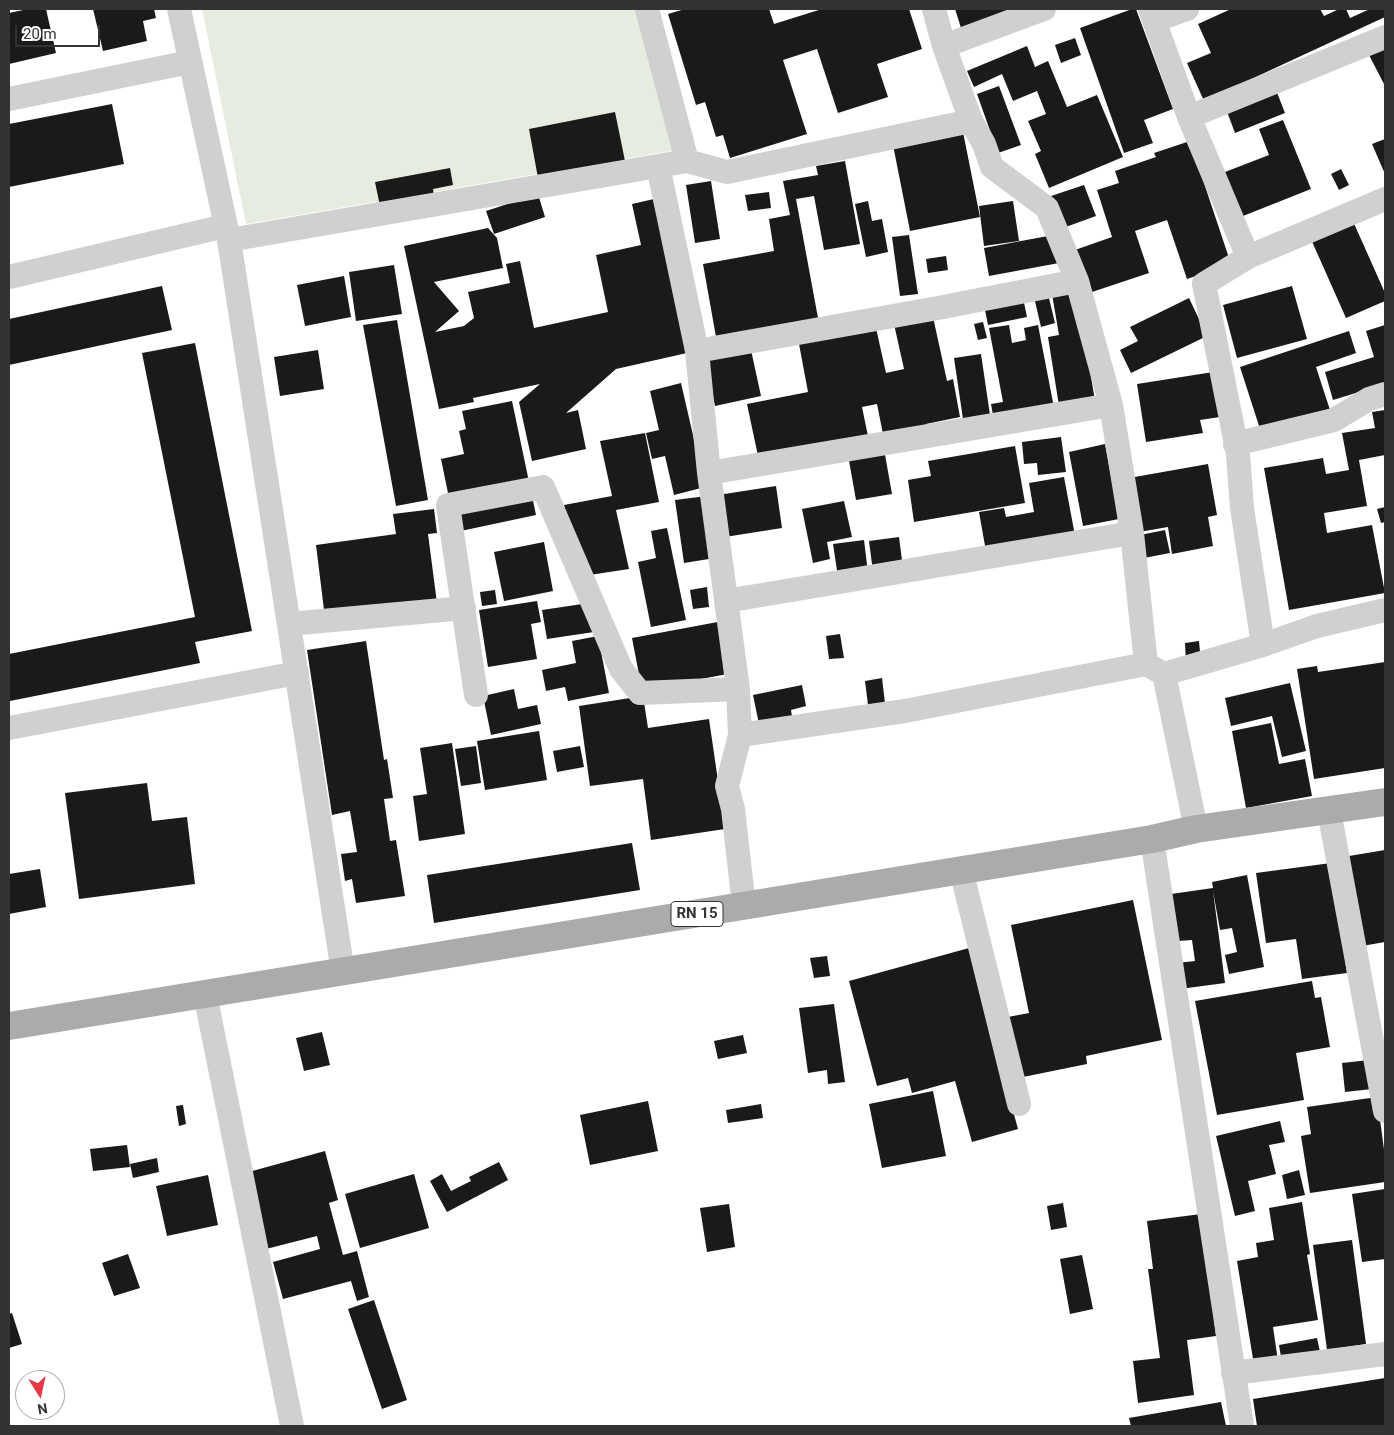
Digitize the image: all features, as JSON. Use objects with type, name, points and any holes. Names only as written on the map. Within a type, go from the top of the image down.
[{"type":"main road","name":"RN 15","points":[[9,1026],[1152,839],[1196,829],[1385,802]]},
{"type":"street","points":[[179,9],[227,233],[343,972]]},
{"type":"street","points":[[647,9],[688,161]]},
{"type":"street","points":[[934,9],[944,46],[971,121],[984,144],[992,167],[1047,208],[1077,281],[1111,405],[1155,669],[1196,829]]},
{"type":"street","points":[[944,46],[1044,9]]},
{"type":"street","points":[[1187,9],[1153,15],[1189,117],[1248,257]]},
{"type":"street","points":[[1189,117],[1385,37]]},
{"type":"street","points":[[9,99],[190,62]]},
{"type":"street","points":[[9,277],[227,233],[688,161],[727,172],[971,121]]},
{"type":"street","points":[[658,166],[697,350],[709,473],[738,689],[740,735],[727,786],[734,809],[744,906]]},
{"type":"street","points":[[1262,645],[1235,444],[1204,284],[1248,257],[1385,199]]},
{"type":"street","points":[[697,350],[938,308],[1077,281]]},
{"type":"street","points":[[1235,444],[1334,420],[1369,399],[1385,394]]},
{"type":"street","points":[[709,473],[1111,405]]},
{"type":"street","points":[[476,695],[448,505],[543,487],[622,670],[640,693],[738,689]]},
{"type":"street","points":[[726,602],[1132,533]]},
{"type":"street","points":[[289,624],[464,608]]},
{"type":"street","points":[[740,735],[905,711],[1155,669],[1262,645],[1317,626],[1385,610]]},
{"type":"street","points":[[9,728],[297,673]]},
{"type":"street","points":[[1328,811],[1385,1109]]},
{"type":"street","points":[[1152,839],[1242,1426]]},
{"type":"street","points":[[962,870],[1019,1104]]},
{"type":"street","points":[[205,994],[292,1426]]},
{"type":"street","points":[[1233,1373],[1385,1354]]},
{"type":"shaded area","points":[[202,9],[636,9],[676,150],[246,224]]},
{"type":"building","points":[[28,9],[46,9],[56,53],[9,64],[9,13]]},
{"type":"building","points":[[93,9],[154,9],[156,18],[143,21],[147,41],[103,51]]},
{"type":"building","points":[[685,9],[769,9],[774,24],[822,9],[909,9],[922,49],[877,64],[888,97],[838,113],[817,49],[783,60],[807,134],[730,158],[723,135],[716,137],[705,102],[696,105],[668,14]]},
{"type":"building","points":[[955,9],[1012,9],[961,28]]},
{"type":"building","points":[[1136,9],[1173,109],[1144,120],[1153,143],[1124,153],[1080,28]]},
{"type":"building","points":[[1231,9],[1320,9],[1324,16],[1339,9],[1346,9],[1350,18],[1370,9],[1385,9],[1385,17],[1204,101],[1187,63],[1211,53],[1198,24]]},
{"type":"building","points":[[1075,38],[1081,55],[1061,63],[1055,45]]},
{"type":"building","points":[[1385,44],[1385,86],[1368,53]]},
{"type":"building","points":[[1027,46],[1035,67],[1048,61],[1067,107],[1097,95],[1123,157],[1049,188],[1035,154],[1041,151],[1028,121],[1046,114],[1037,91],[1013,101],[1002,74],[974,87],[967,71]]},
{"type":"building","points":[[999,86],[1021,145],[998,153],[977,94]]},
{"type":"building","points":[[1276,90],[1285,113],[1235,133],[1226,109]]},
{"type":"building","points":[[112,104],[124,164],[9,187],[9,124]]},
{"type":"building","points":[[615,112],[625,161],[538,178],[529,129]]},
{"type":"building","points":[[1283,120],[1311,189],[1243,216],[1225,172],[1269,155],[1259,129]]},
{"type":"building","points":[[963,132],[980,217],[910,231],[893,145]]},
{"type":"building","points":[[1385,139],[1385,174],[1372,144]]},
{"type":"building","points":[[1190,141],[1231,264],[1187,279],[1167,220],[1135,231],[1149,273],[1089,293],[1075,250],[1112,237],[1097,190],[1119,183],[1115,171],[1156,157],[1154,153]]},
{"type":"building","points":[[845,161],[860,244],[824,250],[814,196],[796,199],[818,318],[716,337],[703,264],[774,251],[769,219],[790,215],[783,181],[818,175],[816,166]]},
{"type":"building","points":[[450,168],[453,185],[433,189],[434,196],[380,206],[375,182]]},
{"type":"building","points":[[1341,169],[1349,185],[1339,190],[1331,174]]},
{"type":"building","points":[[711,181],[720,239],[695,243],[686,185]]},
{"type":"building","points":[[1084,185],[1096,216],[1063,228],[1051,196]]},
{"type":"building","points":[[769,192],[771,208],[748,211],[745,195]]},
{"type":"building","points":[[538,194],[545,217],[494,234],[486,211]]},
{"type":"building","points":[[654,199],[687,353],[616,369],[566,413],[578,410],[586,449],[532,461],[519,402],[540,384],[473,398],[474,402],[439,409],[404,246],[488,228],[497,238],[503,268],[434,282],[459,311],[435,332],[464,326],[474,318],[468,292],[510,283],[506,264],[520,261],[534,328],[608,312],[596,255],[641,245],[632,204]]},
{"type":"building","points":[[868,201],[872,221],[882,219],[888,252],[866,257],[855,204]]},
{"type":"building","points":[[1013,201],[1019,241],[984,246],[979,206]]},
{"type":"building","points":[[1352,219],[1385,293],[1385,301],[1346,318],[1310,237]]},
{"type":"building","points":[[909,235],[918,294],[900,296],[892,237]]},
{"type":"building","points":[[1053,235],[1059,263],[989,276],[984,248]]},
{"type":"building","points":[[946,256],[948,270],[928,273],[926,259]]},
{"type":"building","points":[[394,265],[402,314],[356,321],[349,272]]},
{"type":"building","points":[[344,276],[351,317],[305,326],[297,285]]},
{"type":"building","points":[[1075,284],[1096,406],[1060,412],[1048,337],[1059,335],[1051,288]]},
{"type":"building","points":[[162,286],[172,330],[9,365],[9,319]]},
{"type":"building","points":[[1292,286],[1307,339],[1237,358],[1223,305]]},
{"type":"building","points":[[1022,293],[1027,317],[988,325],[983,300]]},
{"type":"building","points":[[1048,294],[1055,323],[1041,327],[1034,297]]},
{"type":"building","points":[[1189,298],[1207,336],[1131,373],[1120,350],[1138,341],[1130,327]]},
{"type":"building","points":[[933,317],[947,381],[953,379],[960,417],[926,424],[927,429],[884,439],[877,404],[862,407],[869,441],[758,456],[747,404],[808,392],[799,344],[876,328],[886,373],[904,369],[894,324]]},
{"type":"building","points":[[397,320],[428,500],[396,506],[363,325]]},
{"type":"building","points":[[983,322],[987,338],[978,340],[974,324]]},
{"type":"building","points":[[1009,325],[1012,343],[1026,340],[1024,328],[1038,325],[1056,418],[994,421],[991,404],[1003,402],[989,328]]},
{"type":"building","points":[[1385,325],[1385,384],[1333,400],[1325,372],[1374,357],[1366,331]]},
{"type":"building","points":[[1349,331],[1356,353],[1316,367],[1330,410],[1261,432],[1240,367]]},
{"type":"building","points":[[195,343],[252,631],[195,642],[200,663],[10,701],[9,654],[195,617],[142,353]]},
{"type":"building","points":[[318,350],[324,389],[280,396],[274,357]]},
{"type":"building","points":[[751,350],[761,396],[715,406],[705,359]]},
{"type":"building","points":[[981,354],[990,415],[963,419],[954,358]]},
{"type":"building","points":[[1226,370],[1233,415],[1200,420],[1203,433],[1146,442],[1137,384]]},
{"type":"building","points":[[681,383],[705,487],[674,495],[665,456],[652,459],[646,433],[659,430],[650,391]]},
{"type":"building","points":[[512,401],[536,515],[456,532],[441,459],[464,454],[459,431],[466,429],[462,411]]},
{"type":"building","points":[[1385,410],[1385,455],[1359,460],[1367,506],[1324,513],[1327,533],[1372,525],[1385,593],[1289,610],[1264,468],[1323,458],[1326,474],[1349,470],[1342,433],[1375,428],[1372,412]]},
{"type":"building","points":[[645,433],[659,502],[616,510],[629,569],[583,576],[564,505],[612,496],[600,441]]},
{"type":"building","points":[[1061,437],[1066,472],[1038,475],[1037,463],[1024,464],[1022,442]]},
{"type":"building","points":[[1105,444],[1119,519],[1083,526],[1069,452]]},
{"type":"building","points":[[1015,446],[1025,503],[914,522],[908,480],[931,476],[928,461]]},
{"type":"building","points":[[884,449],[892,494],[856,500],[848,455]]},
{"type":"building","points":[[1208,464],[1217,515],[1208,517],[1213,546],[1172,554],[1168,527],[1139,532],[1129,478]]},
{"type":"building","points":[[1064,477],[1076,541],[987,557],[979,512],[1004,508],[1006,517],[1034,512],[1029,483]]},
{"type":"building","points":[[776,486],[782,528],[725,537],[718,495]]},
{"type":"building","points":[[707,496],[715,558],[684,563],[675,500]]},
{"type":"building","points":[[844,501],[852,537],[827,542],[830,559],[813,563],[802,509]]},
{"type":"building","points":[[1385,507],[1385,522],[1381,523],[1377,509]]},
{"type":"building","points":[[434,509],[437,533],[428,534],[437,603],[325,618],[316,545],[396,534],[393,514]]},
{"type":"building","points":[[667,528],[686,620],[651,627],[638,562],[656,558],[651,531]]},
{"type":"building","points":[[1165,530],[1170,553],[1144,558],[1140,535]]},
{"type":"building","points":[[899,537],[903,568],[873,572],[869,541]]},
{"type":"building","points":[[864,540],[868,573],[838,577],[833,544]]},
{"type":"building","points":[[544,542],[553,591],[504,601],[494,552]]},
{"type":"building","points":[[707,587],[709,607],[693,609],[690,590]]},
{"type":"building","points":[[495,590],[497,604],[482,606],[480,592]]},
{"type":"building","points":[[537,601],[541,622],[531,624],[537,659],[488,667],[479,610]]},
{"type":"building","points":[[589,603],[594,632],[547,639],[542,610]]},
{"type":"building","points":[[723,621],[733,673],[642,690],[632,638]]},
{"type":"building","points":[[840,634],[844,658],[829,659],[826,636]]},
{"type":"building","points":[[598,636],[609,693],[568,701],[565,687],[546,691],[542,670],[576,663],[572,641]]},
{"type":"building","points":[[366,641],[384,760],[387,759],[393,798],[384,799],[390,841],[396,840],[405,896],[356,903],[352,879],[345,881],[341,854],[357,852],[350,811],[332,815],[307,650]]},
{"type":"building","points":[[1199,641],[1201,663],[1186,664],[1185,643]]},
{"type":"building","points":[[1385,662],[1385,768],[1314,779],[1297,669],[1317,666],[1318,672]]},
{"type":"building","points":[[882,678],[885,703],[868,705],[865,681]]},
{"type":"building","points":[[1290,683],[1306,751],[1282,757],[1272,716],[1231,726],[1225,698]]},
{"type":"building","points":[[802,685],[806,706],[791,710],[793,723],[760,729],[753,695]]},
{"type":"building","points":[[514,689],[518,709],[537,705],[541,724],[491,735],[483,696]]},
{"type":"building","points":[[643,696],[648,728],[709,719],[725,829],[651,840],[643,779],[590,786],[579,706]]},
{"type":"building","points":[[1271,723],[1279,764],[1305,759],[1312,796],[1246,808],[1232,731]]},
{"type":"building","points":[[539,731],[547,780],[485,790],[477,741]]},
{"type":"building","points":[[452,743],[465,834],[419,841],[413,796],[427,794],[420,748]]},
{"type":"building","points":[[476,746],[481,783],[461,786],[455,749]]},
{"type":"building","points":[[580,746],[584,767],[557,772],[553,751]]},
{"type":"building","points":[[147,783],[152,821],[187,817],[195,884],[79,899],[65,793]]},
{"type":"building","points":[[632,843],[640,890],[434,923],[427,875]]},
{"type":"building","points":[[1385,850],[1385,942],[1362,946],[1349,856]]},
{"type":"building","points":[[1331,863],[1347,973],[1302,979],[1296,939],[1266,943],[1256,873]]},
{"type":"building","points":[[40,869],[46,907],[9,914],[9,874]]},
{"type":"building","points":[[1247,875],[1264,967],[1229,974],[1225,955],[1237,952],[1232,928],[1220,930],[1213,891],[1225,983],[1180,989],[1177,963],[1195,961],[1192,940],[1178,941],[1171,894],[1213,888],[1212,882]]},
{"type":"building","points":[[1133,900],[1162,1040],[1086,1056],[1087,1064],[1023,1077],[1008,1017],[1029,1013],[1011,925]]},
{"type":"building","points":[[969,948],[1018,1129],[972,1142],[955,1081],[912,1093],[908,1078],[877,1086],[849,981]]},
{"type":"building","points":[[827,956],[830,976],[814,978],[810,958]]},
{"type":"building","points":[[1312,981],[1315,998],[1321,997],[1330,1047],[1296,1053],[1304,1100],[1217,1115],[1195,1001]]},
{"type":"building","points":[[834,1004],[845,1082],[828,1084],[827,1070],[808,1073],[799,1008]]},
{"type":"building","points":[[322,1032],[330,1065],[304,1071],[296,1038]]},
{"type":"building","points":[[743,1035],[747,1053],[718,1059],[714,1041]]},
{"type":"building","points":[[1369,1060],[1372,1089],[1345,1092],[1342,1063]]},
{"type":"building","points":[[933,1091],[946,1156],[882,1168],[869,1104]]},
{"type":"building","points":[[1377,1097],[1385,1157],[1385,1182],[1310,1193],[1301,1136],[1311,1134],[1307,1107]]},
{"type":"building","points":[[648,1101],[658,1151],[590,1165],[580,1115]]},
{"type":"building","points":[[761,1104],[763,1118],[728,1123],[726,1110]]},
{"type":"building","points":[[183,1105],[186,1124],[179,1126],[176,1106]]},
{"type":"building","points":[[1280,1121],[1285,1142],[1269,1145],[1276,1174],[1248,1181],[1255,1211],[1235,1216],[1216,1136]]},
{"type":"building","points":[[127,1145],[130,1167],[93,1171],[90,1149]]},
{"type":"building","points":[[325,1151],[338,1200],[329,1203],[343,1255],[357,1251],[369,1297],[357,1301],[351,1281],[283,1299],[273,1262],[320,1249],[317,1236],[266,1249],[245,1173]]},
{"type":"building","points":[[157,1158],[159,1172],[133,1178],[130,1164]]},
{"type":"building","points":[[499,1162],[508,1180],[447,1212],[430,1181],[442,1174],[451,1191],[471,1181],[469,1177]]},
{"type":"building","points":[[1299,1170],[1305,1195],[1287,1199],[1282,1175]]},
{"type":"building","points":[[414,1174],[429,1228],[360,1248],[345,1194]]},
{"type":"building","points":[[208,1175],[218,1225],[167,1236],[156,1186]]},
{"type":"building","points":[[1385,1189],[1385,1259],[1362,1262],[1352,1194]]},
{"type":"building","points":[[1302,1202],[1310,1254],[1307,1255],[1318,1320],[1273,1327],[1278,1361],[1254,1365],[1237,1261],[1258,1257],[1256,1243],[1274,1240],[1269,1208]]},
{"type":"building","points":[[1063,1203],[1067,1227],[1051,1230],[1047,1206]]},
{"type":"building","points":[[729,1204],[735,1247],[707,1252],[700,1208]]},
{"type":"building","points":[[1201,1214],[1216,1336],[1187,1340],[1194,1395],[1138,1403],[1133,1361],[1160,1358],[1148,1269],[1153,1269],[1147,1221]]},
{"type":"building","points":[[1352,1240],[1366,1344],[1327,1350],[1313,1245]]},
{"type":"building","points":[[128,1254],[140,1288],[114,1296],[102,1263]]},
{"type":"building","points":[[1082,1255],[1093,1309],[1070,1314],[1060,1259]]},
{"type":"building","points":[[374,1300],[407,1400],[382,1409],[348,1309]]},
{"type":"building","points":[[12,1313],[22,1344],[9,1348],[9,1314]]},
{"type":"building","points":[[1317,1338],[1322,1361],[1283,1369],[1279,1345]]},
{"type":"building","points":[[1385,1378],[1385,1426],[1257,1426],[1253,1399]]},
{"type":"building","points":[[1221,1402],[1226,1426],[1131,1426],[1129,1418]]}]
